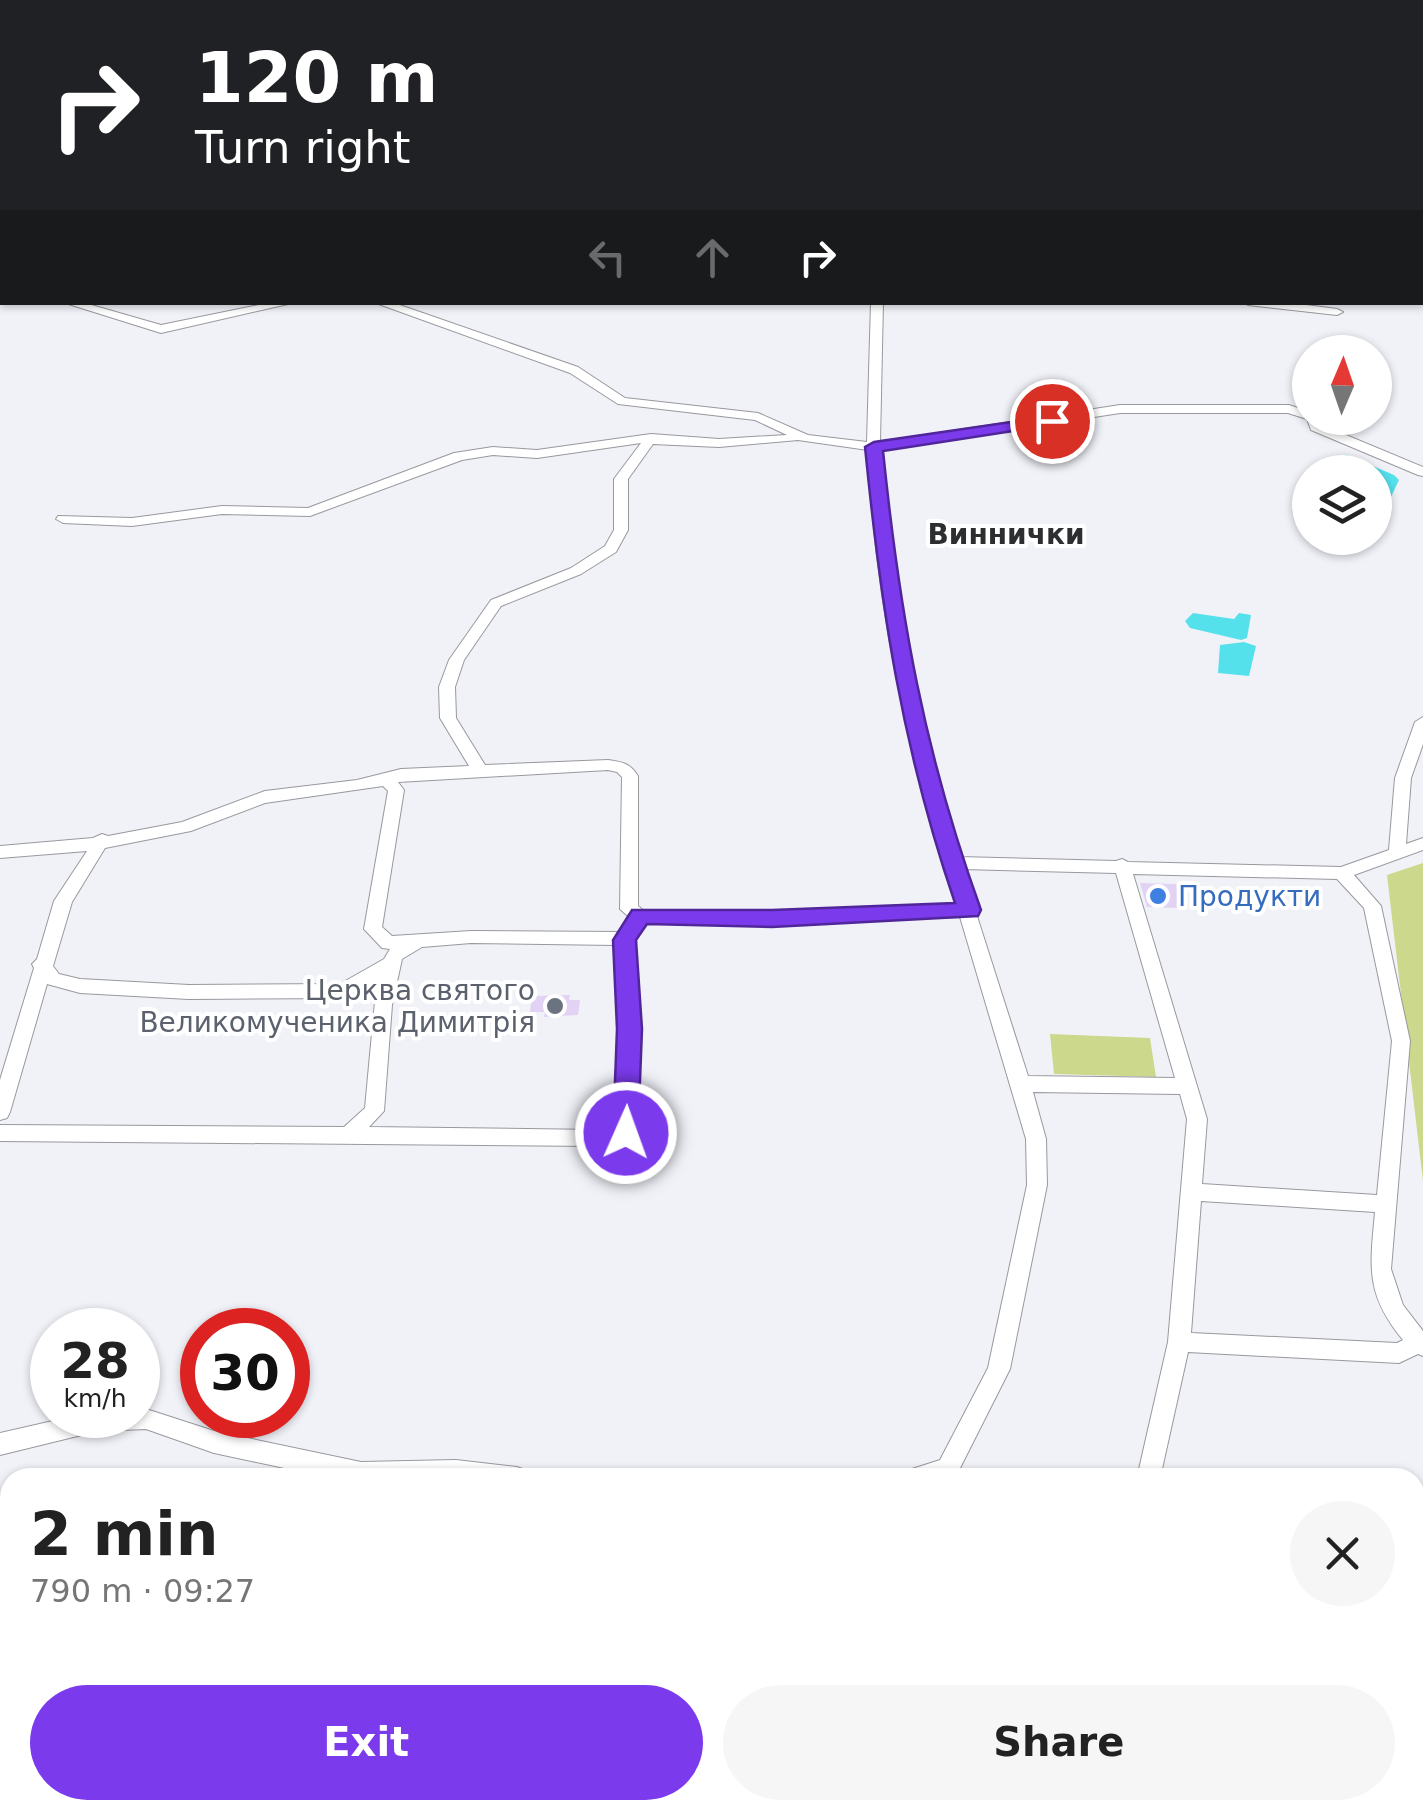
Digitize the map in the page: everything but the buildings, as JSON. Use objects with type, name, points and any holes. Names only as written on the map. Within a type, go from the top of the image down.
[{"type":"street","points":[[77,305],[161,329],[277,305]]},
{"type":"street","points":[[387,305],[574,370],[622,401],[758,417],[805,438]]},
{"type":"street","points":[[877,305],[874,447],[889,602],[906,695],[1036,1140],[1037,1185],[998,1369],[948,1468]]},
{"type":"street","points":[[1275,305],[1337,312]]},
{"type":"street","points":[[63,519],[132,522],[222,510],[310,512],[459,456],[493,451],[536,454],[651,438],[719,443],[805,438],[874,447],[1120,409],[1292,409]]},
{"type":"street","points":[[1335,435],[1423,472]]},
{"type":"street","points":[[481,772],[448,718],[447,687],[457,660],[496,603],[576,571],[612,550],[621,530],[621,480],[651,438]]},
{"type":"street","points":[[1397,854],[1403,778],[1423,722]]},
{"type":"street","points":[[0,852],[188,826],[226,807],[261,798],[368,780],[390,782],[401,774],[622,767],[630,776],[629,909],[640,916],[772,918],[970,910]]},
{"type":"street","points":[[390,782],[396,790],[372,930],[388,942],[489,936],[625,940]]},
{"type":"street","points":[[0,1112],[63,900],[102,840]]},
{"type":"street","points":[[952,863],[1342,873],[1423,844]]},
{"type":"street","points":[[1122,866],[1197,1119],[1180,1342],[1150,1468]]},
{"type":"street","points":[[1180,1342],[1399,1353],[1421,1344],[1400,1324],[1387,1300],[1380,1269],[1401,1041],[1372,906],[1342,873]]},
{"type":"street","points":[[0,1134],[599,1138],[626,1133],[630,1029],[625,940],[640,916]]},
{"type":"street","points":[[348,1135],[374,1111],[382,1005],[390,964],[400,950],[426,941]]},
{"type":"street","points":[[41,964],[53,979],[80,986],[207,992],[343,990],[390,964]]},
{"type":"street","points":[[1021,1084],[1186,1086]]},
{"type":"street","points":[[1193,1192],[1386,1204]]},
{"type":"street","points":[[0,1444],[98,1421],[146,1419],[214,1442],[337,1468]]},
{"type":"green space","points":[[1423,863],[1423,1181],[1387,875]]},
{"type":"green space","points":[[1050,1034],[1150,1038],[1156,1077],[1054,1074]]},
{"type":"water","points":[[1392,474],[1399,480],[1392,495]]},
{"type":"water","points":[[1193,613],[1234,619],[1239,613],[1251,615],[1247,638],[1241,640],[1190,628],[1185,621]]},
{"type":"water","points":[[1244,642],[1256,646],[1249,676],[1218,673],[1220,645]]},
{"type":"place","name":"Продукти","points":[[1158,896]]},
{"type":"place","name":"Церква святого Великомученика Димитрія","points":[[555,1006]]},
{"type":"district","name":"Виннички","points":[[1006,534]]},
{"type":"route","points":[[626,1133],[630,1029],[625,940],[640,916],[772,918],[970,910],[937,818],[906,695],[889,602],[874,447],[1052,421]]}]
